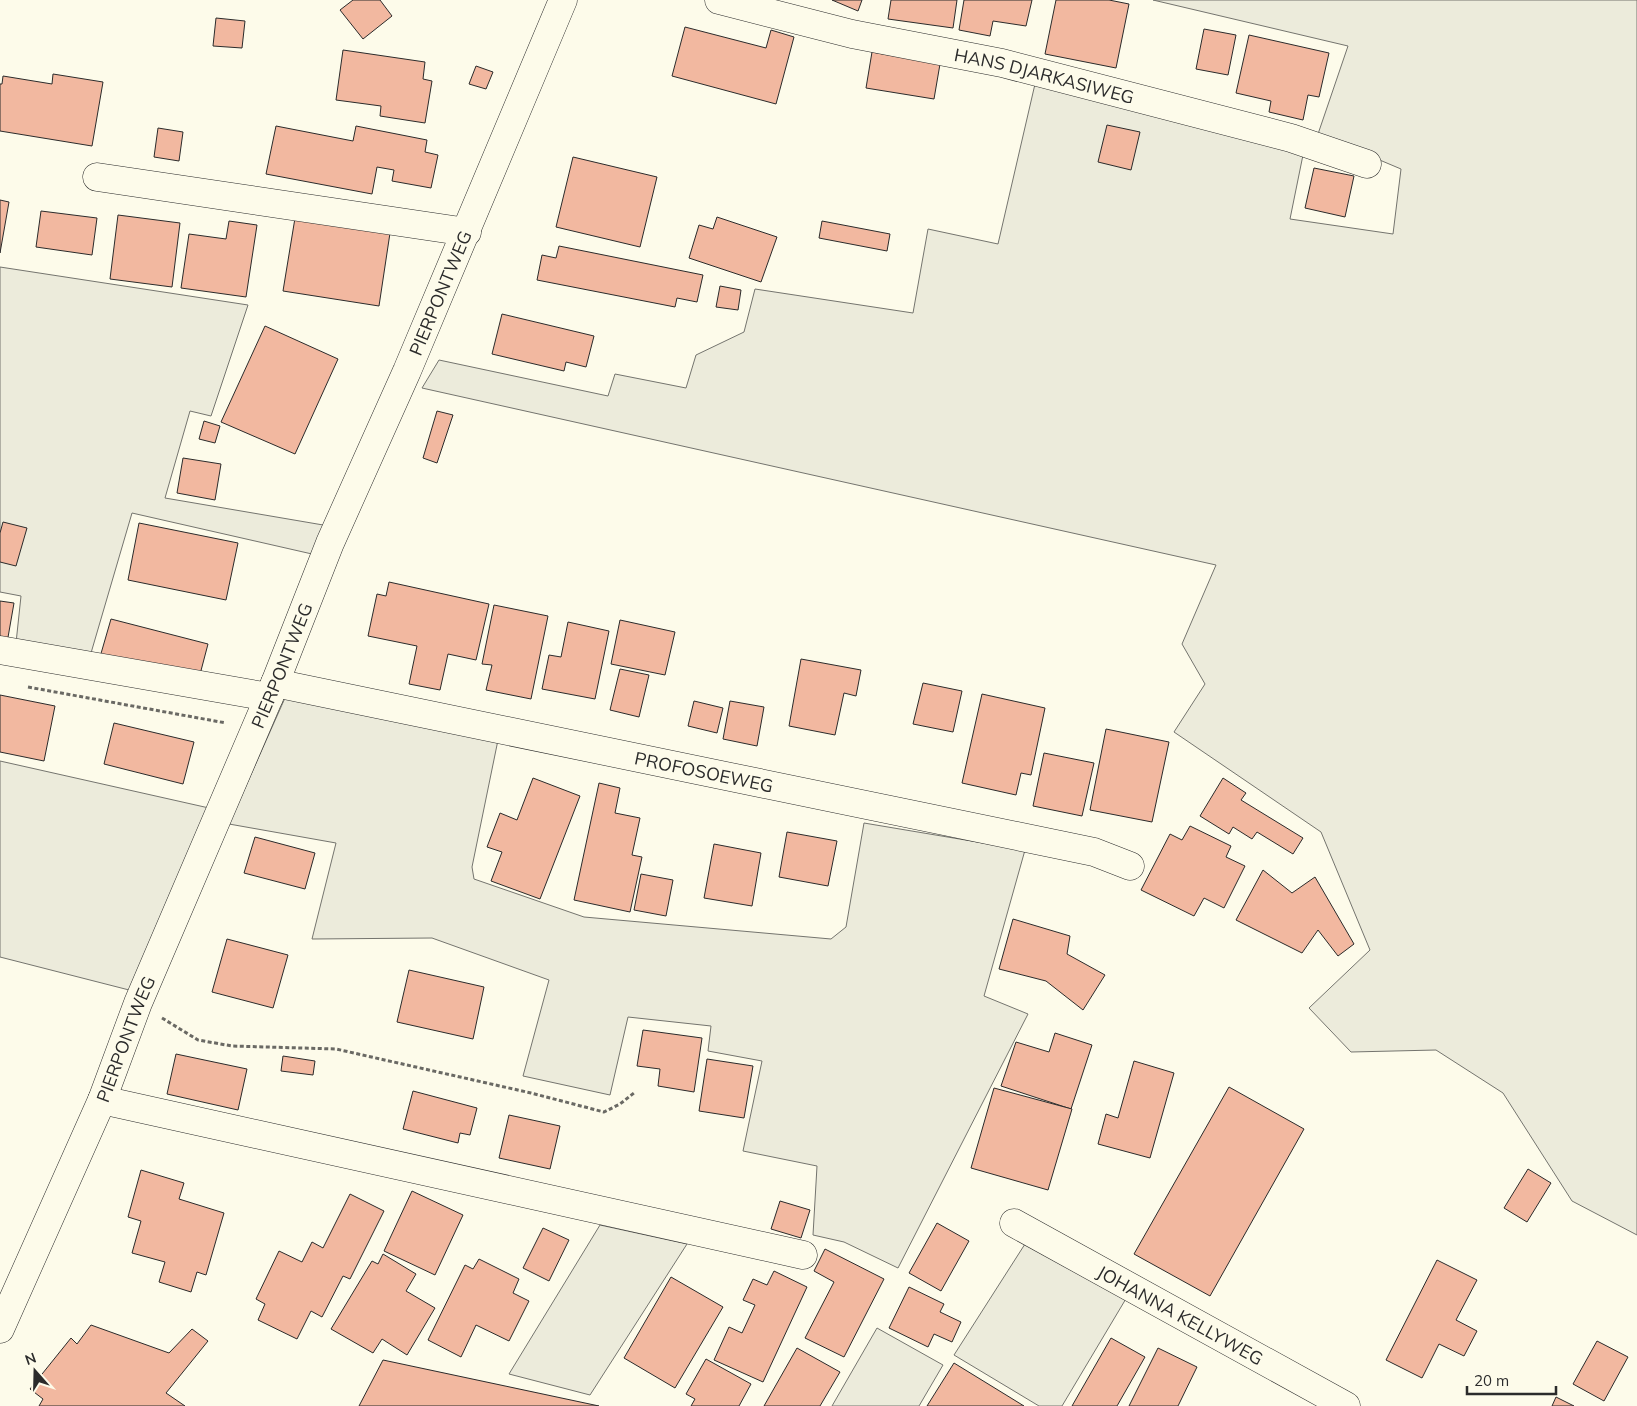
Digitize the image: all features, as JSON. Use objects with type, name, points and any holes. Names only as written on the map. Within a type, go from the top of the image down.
[{"type":"street","name":"PIERPONTWEG","points":[[0,1329],[102,1100],[138,1003],[272,690],[330,543],[467,232],[563,0]]},
{"type":"street","name":"HANS DJARKASIWEG","points":[[719,0],[852,34],[1002,63],[1291,138],[1367,164]]},
{"type":"street","points":[[97,177],[467,232]]},
{"type":"street","name":"PROFOSOEWEG","points":[[0,650],[272,690],[1094,852],[1130,866]]},
{"type":"street","points":[[102,1100],[803,1255]]},
{"type":"street","name":"JOHANNA KELLYWEG","points":[[1014,1223],[1346,1406]]},
{"type":"path","points":[[19,685],[256,728]]},
{"type":"path","points":[[138,1003],[198,1040],[232,1046],[336,1049],[531,1093],[604,1112],[634,1093]]},
{"type":"shaded area","points":[[1153,0],[1637,0],[1637,1235],[1572,1201],[1503,1093],[1436,1050],[1351,1052],[1309,1008],[1370,950],[1321,832],[1174,732],[1205,684],[1182,644],[1216,565],[422,388],[439,360],[608,396],[615,374],[686,388],[696,355],[744,332],[755,289],[913,313],[928,229],[998,244],[1035,84],[1304,150],[1290,219],[1393,234],[1401,169],[1318,134],[1348,46]]},
{"type":"shaded area","points":[[0,267],[248,305],[211,416],[190,411],[165,498],[329,526],[312,554],[132,513],[91,653],[16,643],[21,596],[0,592]]},
{"type":"shaded area","points":[[285,698],[498,740],[472,867],[474,879],[584,917],[831,939],[846,927],[864,823],[1025,850],[984,996],[1028,1014],[898,1268],[844,1242],[813,1235],[817,1166],[743,1151],[762,1061],[708,1051],[711,1026],[628,1017],[610,1095],[523,1076],[549,980],[432,938],[312,939],[336,843],[229,824]]},
{"type":"shaded area","points":[[0,761],[209,808],[133,991],[0,957]]},
{"type":"shaded area","points":[[600,1225],[687,1244],[590,1395],[509,1374]]},
{"type":"shaded area","points":[[1025,1244],[1127,1297],[1062,1406],[1039,1406],[954,1355]]},
{"type":"shaded area","points":[[877,1328],[943,1365],[919,1406],[832,1406]]},
{"type":"building","points":[[353,0],[380,0],[392,16],[363,39],[340,10]]},
{"type":"building","points":[[832,0],[862,0],[858,11]]},
{"type":"building","points":[[891,0],[957,0],[953,28],[888,19]]},
{"type":"building","points":[[964,0],[1032,0],[1026,26],[993,21],[990,36],[959,30]]},
{"type":"building","points":[[1056,0],[1109,0],[1129,4],[1116,68],[1045,54]]},
{"type":"building","points":[[216,18],[245,21],[242,48],[213,46]]},
{"type":"building","points":[[685,27],[766,48],[771,30],[794,37],[776,104],[672,76]]},
{"type":"building","points":[[1204,29],[1236,35],[1228,75],[1196,69]]},
{"type":"building","points":[[1249,35],[1329,53],[1319,97],[1308,95],[1303,120],[1269,112],[1271,101],[1236,93]]},
{"type":"building","points":[[343,50],[425,62],[423,79],[432,81],[425,123],[380,116],[381,106],[336,100]]},
{"type":"building","points":[[872,52],[940,64],[934,99],[866,88]]},
{"type":"building","points":[[476,66],[493,72],[486,89],[469,84]]},
{"type":"building","points":[[53,74],[103,82],[92,146],[0,131],[0,84],[2,84],[3,76],[52,84]]},
{"type":"building","points":[[1107,125],[1140,132],[1131,170],[1098,162]]},
{"type":"building","points":[[276,126],[353,141],[356,126],[427,140],[425,152],[438,155],[431,188],[392,181],[394,170],[377,167],[372,194],[266,174]]},
{"type":"building","points":[[158,128],[183,132],[179,161],[154,157]]},
{"type":"building","points":[[573,157],[657,177],[640,247],[556,227]]},
{"type":"building","points":[[1314,168],[1354,176],[1345,217],[1305,208]]},
{"type":"building","points":[[0,200],[9,202],[0,253]]},
{"type":"building","points":[[41,211],[97,218],[92,255],[36,247]]},
{"type":"building","points":[[118,215],[180,223],[172,287],[110,279]]},
{"type":"building","points":[[717,217],[777,237],[761,282],[689,258],[699,225],[713,229]]},
{"type":"building","points":[[295,218],[390,233],[379,306],[283,291]]},
{"type":"building","points":[[229,221],[257,225],[246,297],[181,288],[189,234],[226,239]]},
{"type":"building","points":[[822,221],[890,234],[887,251],[819,238]]},
{"type":"building","points":[[559,246],[703,275],[697,302],[677,298],[675,307],[537,280],[542,255],[556,258]]},
{"type":"building","points":[[720,286],[741,290],[738,310],[716,307]]},
{"type":"building","points":[[502,314],[594,336],[586,367],[566,362],[564,371],[492,354]]},
{"type":"building","points":[[265,326],[338,359],[295,454],[221,422]]},
{"type":"building","points":[[437,411],[453,415],[437,463],[423,458]]},
{"type":"building","points":[[204,421],[220,426],[215,443],[199,439]]},
{"type":"building","points":[[183,458],[221,464],[215,500],[177,493]]},
{"type":"building","points":[[3,522],[27,528],[16,566],[0,562],[0,533]]},
{"type":"building","points":[[139,523],[238,543],[226,600],[128,580]]},
{"type":"building","points":[[389,582],[489,604],[476,660],[448,654],[440,690],[409,684],[417,646],[368,636],[377,594],[386,596]]},
{"type":"building","points":[[0,601],[14,603],[7,643],[0,642]]},
{"type":"building","points":[[494,605],[548,616],[531,699],[486,690],[492,665],[482,664]]},
{"type":"building","points":[[111,619],[208,644],[198,682],[100,657]]},
{"type":"building","points":[[620,620],[675,632],[665,675],[611,664]]},
{"type":"building","points":[[568,622],[609,631],[595,699],[542,689],[549,655],[561,657]]},
{"type":"building","points":[[801,659],[861,670],[856,696],[844,693],[835,735],[789,726]]},
{"type":"building","points":[[620,669],[649,675],[639,717],[610,710]]},
{"type":"building","points":[[923,683],[962,691],[953,732],[913,724]]},
{"type":"building","points":[[982,694],[1045,708],[1031,775],[1021,773],[1016,795],[962,783]]},
{"type":"building","points":[[0,695],[55,706],[44,761],[0,752]]},
{"type":"building","points":[[694,701],[723,708],[717,733],[688,726]]},
{"type":"building","points":[[730,701],[764,707],[757,746],[723,739]]},
{"type":"building","points":[[114,723],[194,742],[183,784],[104,764]]},
{"type":"building","points":[[1106,729],[1169,742],[1152,822],[1090,810]]},
{"type":"building","points":[[1044,753],[1094,763],[1082,816],[1033,806]]},
{"type":"building","points":[[533,778],[580,796],[540,899],[491,881],[502,852],[487,847],[500,813],[517,820]]},
{"type":"building","points":[[1223,778],[1246,793],[1241,800],[1303,838],[1293,854],[1257,832],[1252,839],[1233,827],[1229,834],[1200,816]]},
{"type":"building","points":[[599,783],[620,788],[615,813],[640,818],[632,855],[642,857],[630,912],[574,900]]},
{"type":"building","points":[[1190,826],[1231,846],[1226,857],[1245,866],[1224,908],[1204,898],[1194,916],[1141,890],[1170,834],[1182,840]]},
{"type":"building","points":[[787,832],[837,841],[828,886],[779,877]]},
{"type":"building","points":[[255,837],[315,853],[305,889],[244,873]]},
{"type":"building","points":[[714,844],[761,853],[752,906],[704,898]]},
{"type":"building","points":[[1263,870],[1292,893],[1315,877],[1354,944],[1338,956],[1318,930],[1302,953],[1236,920]]},
{"type":"building","points":[[641,874],[673,880],[666,916],[634,910]]},
{"type":"building","points":[[1013,919],[1070,936],[1067,954],[1105,975],[1083,1010],[1046,981],[999,969]]},
{"type":"building","points":[[227,939],[288,955],[273,1008],[212,992]]},
{"type":"building","points":[[409,970],[484,987],[473,1039],[397,1022]]},
{"type":"building","points":[[643,1030],[702,1038],[694,1092],[658,1086],[660,1069],[637,1066]]},
{"type":"building","points":[[1055,1033],[1092,1045],[1071,1109],[1001,1086],[1016,1042],[1049,1052]]},
{"type":"building","points":[[176,1054],[247,1069],[238,1110],[167,1094]]},
{"type":"building","points":[[283,1056],[315,1061],[313,1075],[281,1071]]},
{"type":"building","points":[[707,1059],[753,1066],[744,1118],[699,1111]]},
{"type":"building","points":[[1134,1061],[1174,1073],[1150,1158],[1098,1144],[1106,1114],[1118,1118]]},
{"type":"building","points":[[1229,1087],[1304,1129],[1210,1296],[1134,1254]]},
{"type":"building","points":[[994,1088],[1072,1109],[1048,1190],[971,1168]]},
{"type":"building","points":[[413,1091],[477,1108],[470,1135],[460,1133],[458,1143],[403,1129]]},
{"type":"building","points":[[509,1115],[560,1126],[550,1169],[499,1158]]},
{"type":"building","points":[[1528,1169],[1551,1183],[1527,1222],[1504,1208]]},
{"type":"building","points":[[141,1170],[184,1183],[179,1199],[224,1213],[206,1275],[197,1272],[191,1292],[159,1282],[165,1262],[132,1253],[141,1221],[128,1217]]},
{"type":"building","points":[[412,1191],[463,1215],[435,1275],[384,1251]]},
{"type":"building","points":[[350,1194],[384,1211],[350,1279],[343,1276],[322,1317],[311,1311],[297,1339],[258,1320],[265,1304],[256,1299],[279,1251],[302,1262],[312,1242],[323,1248]]},
{"type":"building","points":[[780,1201],[810,1210],[801,1238],[771,1229]]},
{"type":"building","points":[[937,1223],[969,1241],[941,1291],[909,1273]]},
{"type":"building","points":[[543,1228],[569,1240],[549,1281],[523,1268]]},
{"type":"building","points":[[825,1249],[884,1279],[844,1357],[805,1338],[834,1282],[814,1271]]},
{"type":"building","points":[[383,1254],[416,1274],[406,1291],[435,1308],[407,1355],[382,1339],[373,1353],[331,1329],[372,1261],[378,1264]]},
{"type":"building","points":[[479,1259],[519,1279],[513,1293],[529,1301],[509,1341],[476,1325],[461,1357],[428,1340],[465,1265],[473,1269]]},
{"type":"building","points":[[1437,1260],[1477,1280],[1456,1320],[1477,1331],[1464,1356],[1439,1344],[1422,1378],[1386,1360]]},
{"type":"building","points":[[774,1271],[807,1287],[763,1382],[714,1360],[729,1327],[742,1333],[755,1305],[743,1300],[753,1279],[767,1285]]},
{"type":"building","points":[[671,1277],[723,1307],[675,1388],[624,1358]]},
{"type":"building","points":[[909,1287],[944,1304],[940,1312],[961,1322],[952,1342],[934,1334],[928,1347],[889,1328]]},
{"type":"building","points":[[91,1325],[169,1353],[192,1329],[208,1341],[166,1393],[185,1406],[39,1406],[43,1399],[30,1389],[71,1338],[77,1344]]},
{"type":"building","points":[[1111,1338],[1145,1357],[1117,1406],[1072,1406]]},
{"type":"building","points":[[1597,1341],[1628,1357],[1604,1401],[1573,1384]]},
{"type":"building","points":[[797,1348],[840,1372],[820,1406],[764,1406]]},
{"type":"building","points":[[1158,1348],[1197,1367],[1178,1406],[1129,1406]]},
{"type":"building","points":[[706,1359],[751,1384],[739,1406],[691,1406],[695,1399],[686,1394]]},
{"type":"building","points":[[383,1360],[599,1406],[359,1406]]},
{"type":"building","points":[[954,1363],[1024,1406],[927,1406]]},
{"type":"building","points":[[1556,1397],[1574,1406],[1552,1406]]}]
